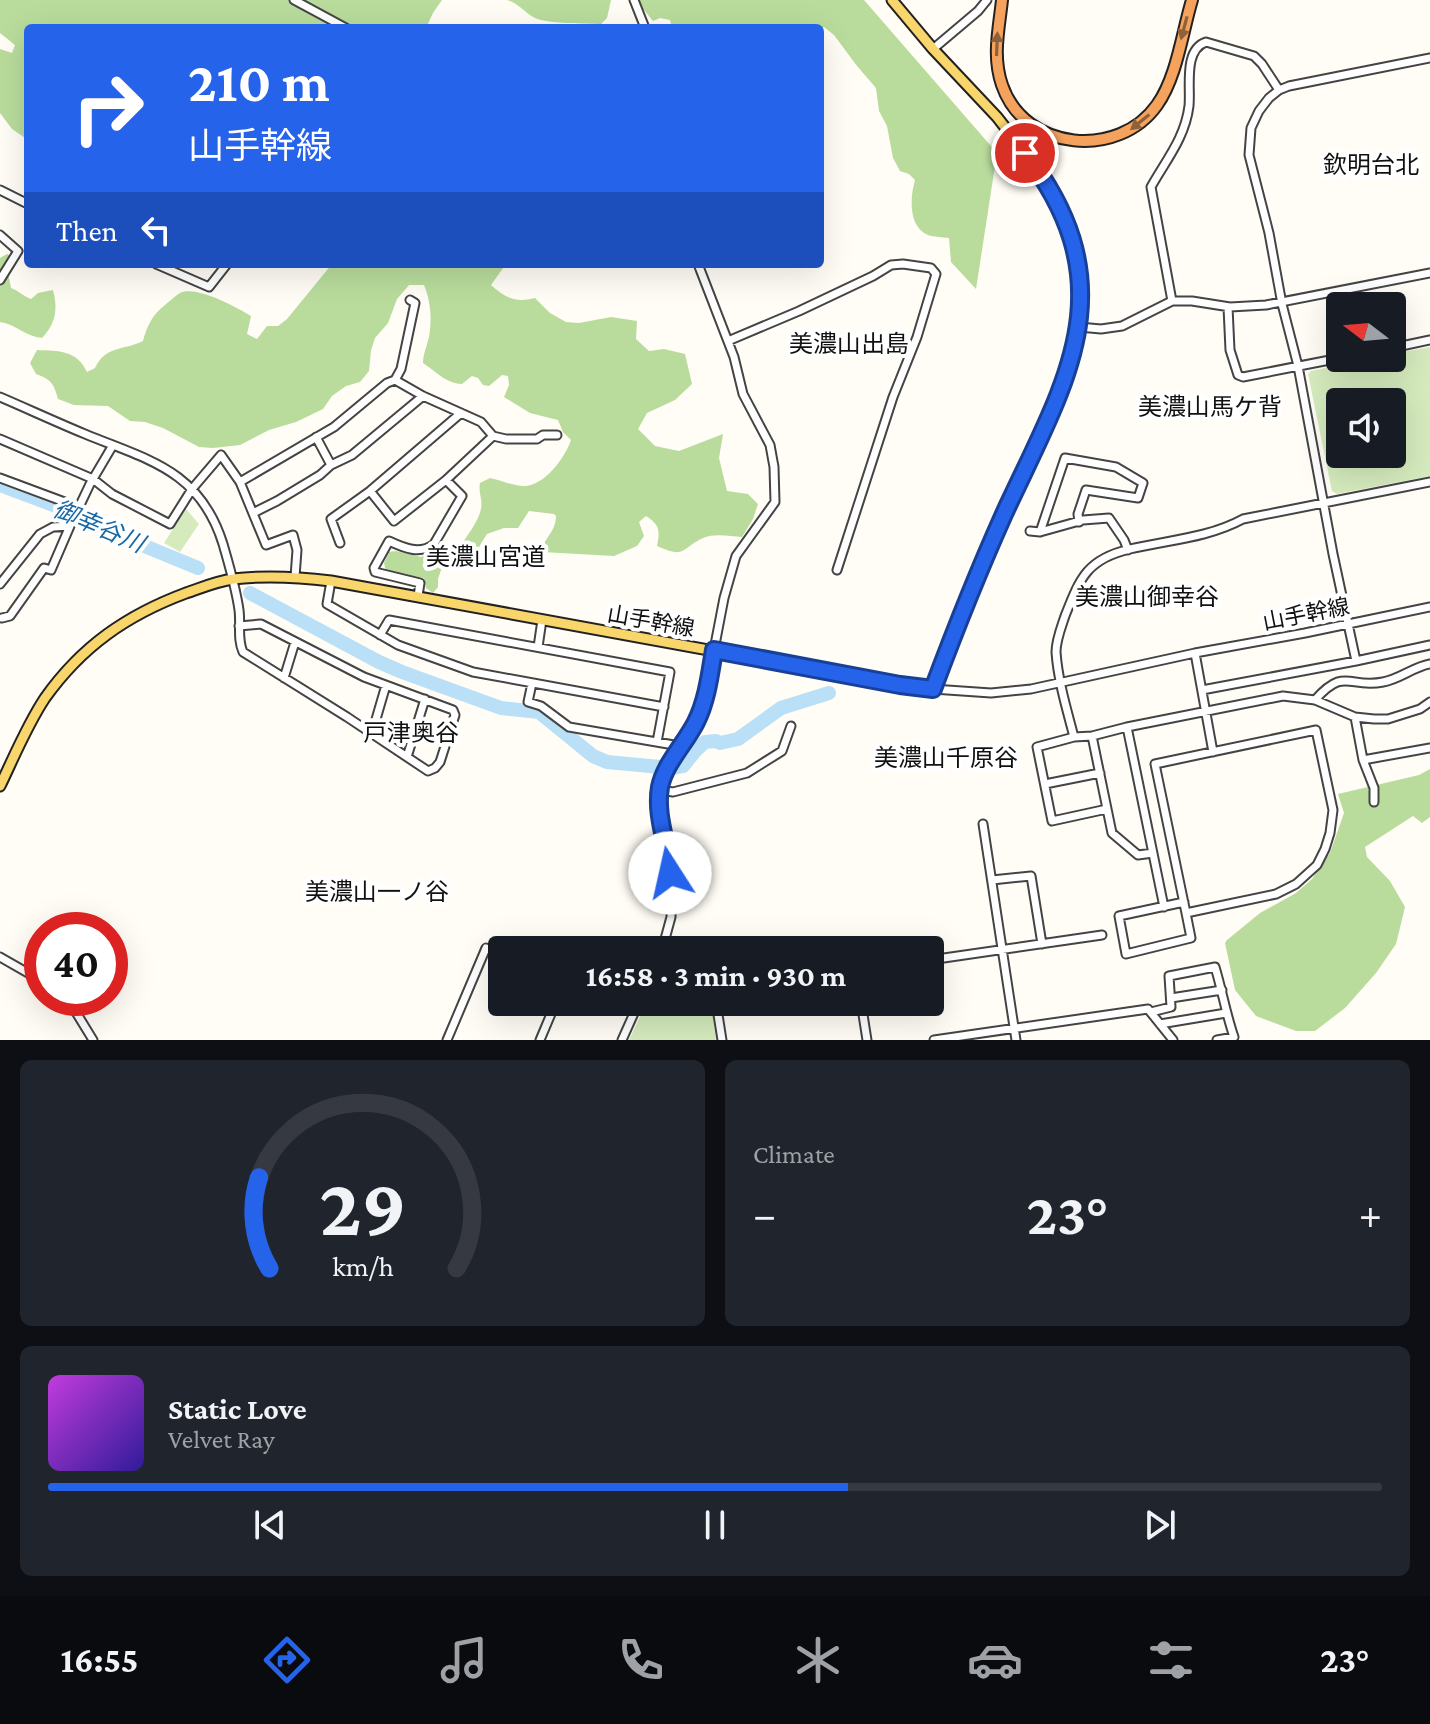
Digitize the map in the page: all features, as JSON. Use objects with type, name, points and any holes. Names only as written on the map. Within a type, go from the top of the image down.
[{"type":"highway","points":[[1002,0],[996,52],[1003,88],[1020,114],[1040,130],[1065,140],[1098,141],[1132,130],[1159,104],[1168,86],[1192,0]]},
{"type":"main road","points":[[892,0],[997,117],[1036,167],[1063,215],[1075,251],[1081,286],[1079,327],[1063,386],[989,547],[933,689]]},
{"type":"main road","name":"山手幹線","points":[[0,786],[44,701],[65,672],[88,650],[115,627],[162,602],[233,579],[295,577],[331,581],[933,689]]},
{"type":"street","points":[[294,0],[339,24]]},
{"type":"street","points":[[634,0],[643,24]]},
{"type":"street","points":[[933,49],[987,0]]},
{"type":"street","points":[[1172,301],[1151,187],[1174,151],[1185,125],[1194,50],[1206,42],[1254,56],[1279,90]]},
{"type":"street","points":[[1356,661],[1298,366],[1249,147],[1251,128],[1269,98],[1289,86],[1430,58]]},
{"type":"street","points":[[1,194],[24,203]]},
{"type":"street","points":[[0,235],[18,251],[0,280]]},
{"type":"street","points":[[728,341],[812,306],[891,265],[931,268],[936,274],[837,570]]},
{"type":"street","points":[[165,268],[209,287],[224,268]]},
{"type":"street","points":[[666,936],[671,917],[672,890],[669,856],[659,815],[660,790],[669,765],[696,722],[704,702],[724,598],[736,556],[775,502],[770,445],[743,394],[728,341],[700,268]]},
{"type":"street","points":[[1079,327],[1101,329],[1122,326],[1172,301],[1228,307],[1282,304],[1430,273]]},
{"type":"street","points":[[240,482],[334,427],[387,383],[395,380],[401,369],[415,303],[410,300]]},
{"type":"street","points":[[1228,307],[1230,350],[1238,375],[1243,377],[1326,361]]},
{"type":"street","points":[[1406,345],[1430,340]]},
{"type":"street","points":[[395,380],[481,422],[493,436],[537,439],[543,435],[557,435]]},
{"type":"street","points":[[253,513],[352,455],[423,396]]},
{"type":"street","points":[[0,397],[140,455],[169,470],[192,489],[216,523],[233,579],[239,610],[239,626],[240,646],[243,652],[428,771],[440,762],[455,715],[453,710],[364,677],[261,624],[239,626]]},
{"type":"street","points":[[340,543],[331,519],[370,491],[461,413]]},
{"type":"street","points":[[370,491],[394,521],[446,480],[493,436]]},
{"type":"street","points":[[316,437],[331,465]]},
{"type":"street","points":[[0,439],[93,479],[112,494],[170,524],[192,489],[221,455],[240,482],[266,545],[293,535],[297,550],[295,577]]},
{"type":"street","points":[[2,618],[10,616],[44,568],[51,570],[74,515],[113,445]]},
{"type":"street","points":[[1040,532],[1065,458],[1116,467],[1143,483],[1138,498],[1086,490],[1078,514],[1079,522]]},
{"type":"street","points":[[0,478],[74,515]]},
{"type":"street","points":[[418,596],[420,583],[375,572],[374,568],[389,541],[409,550],[428,549],[434,544],[462,496],[446,480]]},
{"type":"street","points":[[1074,737],[1056,650],[1058,635],[1076,588],[1092,565],[1107,556],[1218,531],[1243,519],[1430,482]]},
{"type":"street","points":[[0,584],[40,534],[74,515]]},
{"type":"street","points":[[1030,531],[1040,532],[1109,518],[1128,550]]},
{"type":"street","points":[[331,581],[327,604],[398,645],[473,672],[664,707]]},
{"type":"street","name":"山手幹線","points":[[933,689],[991,693],[1061,683],[1430,607]]},
{"type":"street","points":[[380,635],[389,620],[670,672],[657,742]]},
{"type":"street","points":[[538,647],[542,620]]},
{"type":"street","points":[[284,678],[295,642]]},
{"type":"street","points":[[1202,690],[1430,645]]},
{"type":"street","points":[[1195,653],[1213,752]]},
{"type":"street","points":[[1315,700],[1330,684],[1341,680],[1382,682],[1430,664]]},
{"type":"street","points":[[532,683],[528,702],[541,706],[569,727],[681,748]]},
{"type":"street","points":[[372,733],[386,685]]},
{"type":"street","points":[[1107,809],[1052,821],[1037,747],[1283,696],[1315,700],[1355,717],[1388,719],[1420,709],[1430,702]]},
{"type":"street","points":[[407,757],[425,699]]},
{"type":"street","points":[[1355,717],[1363,760],[1374,788],[1374,802]]},
{"type":"street","points":[[660,790],[673,792],[747,773],[782,751],[791,726]]},
{"type":"street","points":[[1127,727],[1164,907]]},
{"type":"street","points":[[1184,902],[1119,916],[1126,954],[1191,938],[1186,913],[1184,902],[1155,764],[1316,730],[1333,810],[1330,833],[1317,865],[1296,884],[1276,894],[1186,913]]},
{"type":"street","points":[[1092,736],[1112,833],[1138,855],[1153,853]]},
{"type":"street","points":[[1363,760],[1430,748]]},
{"type":"street","points":[[1045,784],[1100,773]]},
{"type":"street","points":[[983,824],[1016,1040]]},
{"type":"street","points":[[992,880],[1031,876],[1042,944]]},
{"type":"street","points":[[944,958],[1102,935]]},
{"type":"street","points":[[447,1040],[488,949]]},
{"type":"street","points":[[0,957],[24,971]]},
{"type":"street","points":[[1213,957],[1234,1037],[1217,1040]]},
{"type":"street","points":[[934,1040],[1171,1007],[1169,976],[1215,967]]},
{"type":"street","points":[[1171,998],[1222,990]]},
{"type":"street","points":[[1150,1011],[1173,1040]]},
{"type":"street","points":[[1160,1024],[1226,1013]]},
{"type":"street","points":[[77,1016],[93,1040]]},
{"type":"street","points":[[540,1040],[550,1016]]},
{"type":"street","points":[[622,1040],[632,1016]]},
{"type":"street","points":[[718,1016],[722,1040]]},
{"type":"street","points":[[863,1016],[867,1040]]},
{"type":"green space","points":[[0,0],[442,0],[428,24],[24,24],[24,137],[12,129],[0,113],[0,49],[12,53],[15,45],[0,33]]},
{"type":"green space","points":[[507,0],[611,0],[607,18],[601,24],[541,20]]},
{"type":"green space","points":[[636,0],[864,0],[997,153],[976,289],[951,262],[949,238],[928,235],[917,225],[912,211],[915,180],[900,171],[893,158],[887,126],[879,111],[876,88],[824,24],[671,24],[670,20],[660,18],[653,21]]},
{"type":"green space","points":[[7,254],[11,256],[8,273],[11,288],[31,299],[38,293],[53,290],[55,316],[42,338],[0,322],[0,258]]},
{"type":"green space","points":[[329,268],[503,268],[491,285],[516,300],[535,298],[550,313],[566,322],[579,323],[611,317],[637,321],[636,339],[649,351],[664,349],[685,354],[692,384],[675,400],[647,413],[638,429],[655,446],[679,451],[723,434],[719,458],[727,491],[748,494],[758,504],[753,519],[742,537],[707,536],[682,551],[673,552],[657,546],[658,528],[646,516],[639,522],[644,536],[637,546],[614,556],[542,552],[556,516],[529,511],[518,528],[504,528],[487,534],[480,545],[477,560],[443,564],[438,587],[433,593],[426,588],[424,578],[386,572],[384,563],[389,552],[421,557],[436,549],[459,549],[479,514],[480,483],[490,478],[522,486],[538,482],[558,463],[571,440],[558,420],[530,413],[504,397],[509,385],[508,376],[502,375],[489,386],[472,376],[462,384],[446,379],[423,363],[431,317],[424,285],[409,285],[397,299],[388,323],[375,338],[369,371],[360,382],[346,386],[332,396],[323,409],[240,445],[199,447],[163,428],[130,421],[108,406],[74,405],[58,399],[51,383],[36,374],[30,363],[37,350],[60,352],[78,359],[87,372],[95,368],[104,355],[143,341],[157,313],[178,294],[187,291],[216,298],[251,316],[247,334],[257,339],[267,326],[278,326]]},
{"type":"green space","points":[[1430,347],[1430,476],[1337,494],[1332,491],[1327,468],[1406,468],[1406,388],[1326,388],[1326,462],[1308,374],[1326,368],[1326,372],[1406,372],[1406,351]]},
{"type":"green space","points":[[186,509],[199,524],[180,552],[164,543]]},
{"type":"green space","points":[[1430,769],[1430,817],[1422,823],[1413,816],[1365,847],[1367,857],[1390,881],[1405,907],[1396,944],[1376,973],[1345,1008],[1315,1031],[1296,1031],[1256,1016],[1235,990],[1225,943],[1227,940],[1260,913],[1296,893],[1312,879],[1330,853],[1344,813],[1338,794],[1419,775]]},
{"type":"green space","points":[[640,1016],[713,1016],[716,1040],[629,1040]]},
{"type":"waterway","name":"御幸谷川","points":[[0,485],[88,518],[130,540],[198,568]]},
{"type":"waterway","points":[[250,593],[402,672],[501,708],[539,712],[593,756],[607,762],[671,768],[683,766],[705,742],[738,739],[781,708],[829,693]]},
{"type":"district","name":"欽明台北","points":[[1371,164]]},
{"type":"district","name":"美濃山出島","points":[[849,343]]},
{"type":"district","name":"美濃山馬ケ背","points":[[1210,406]]},
{"type":"district","name":"美濃山宮道","points":[[486,556]]},
{"type":"district","name":"美濃山御幸谷","points":[[1147,596]]},
{"type":"district","name":"戸津奥谷","points":[[411,732]]},
{"type":"district","name":"美濃山千原谷","points":[[946,757]]},
{"type":"district","name":"美濃山一ノ谷","points":[[377,891]]},
{"type":"route","points":[[670,873],[659,815],[661,784],[704,702],[714,650],[933,689],[965,604],[1063,386],[1079,327],[1081,286],[1071,235],[1046,182],[1025,153]]}]
